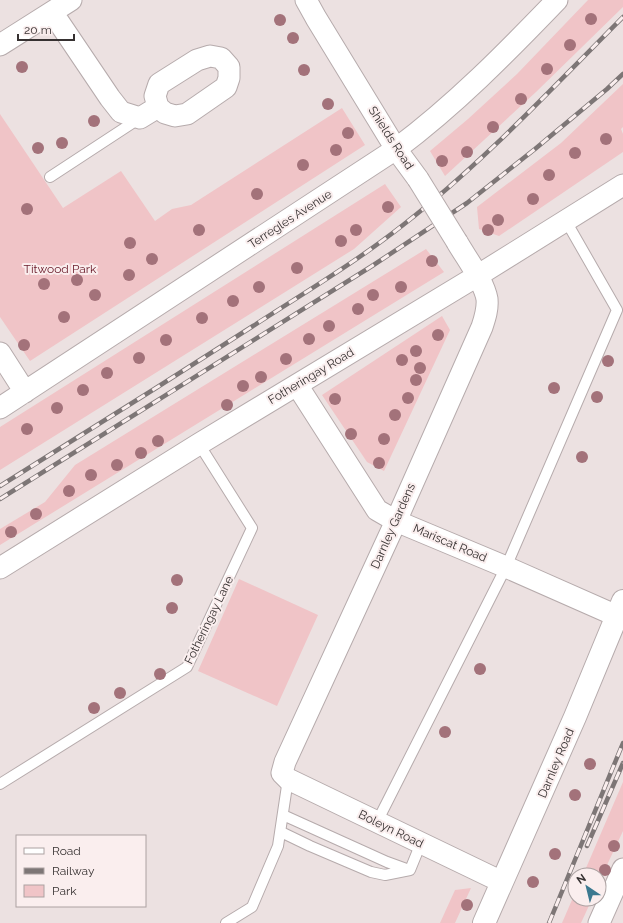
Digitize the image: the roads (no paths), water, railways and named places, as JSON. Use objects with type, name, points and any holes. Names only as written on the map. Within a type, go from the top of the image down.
[{"type":"main road","name":"Darnley Road","points":[[484,923],[576,717],[620,608]]},
{"type":"street","points":[[0,45],[71,0]]},
{"type":"street","name":"Shields Road","points":[[306,0],[396,149],[418,179],[478,276]]},
{"type":"street","name":"Terregles Avenue","points":[[0,408],[396,149],[445,110],[506,53],[557,0]]},
{"type":"street","points":[[52,12],[121,112],[140,118],[158,107]]},
{"type":"street","name":"Fotheringay Road","points":[[0,568],[199,444],[478,276],[623,185]]},
{"type":"street","name":"Darnley Gardens","points":[[285,776],[284,762],[396,521],[482,327],[486,312],[487,300],[478,276]]},
{"type":"street","points":[[0,352],[25,392]]},
{"type":"street","name":"Mariscat Road","points":[[297,385],[377,510],[396,521],[506,567],[620,608]]},
{"type":"street","name":"Boleyn Road","points":[[285,776],[502,882]]},
{"type":"street","points":[[599,923],[623,869]]},
{"type":"lane","points":[[50,177],[140,118]]},
{"type":"lane","points":[[377,822],[506,567],[617,310],[566,221]]},
{"type":"lane","name":"Fotheringay Lane","points":[[0,784],[187,667],[252,528],[199,444]]},
{"type":"lane","points":[[226,923],[252,907],[278,846],[283,815],[285,776]]},
{"type":"lane","points":[[283,815],[387,862],[410,870]]},
{"type":"lane","points":[[281,832],[371,872],[385,875],[410,870]]},
{"type":"lane","points":[[410,870],[421,843]]},
{"type":"railway","points":[[0,486],[348,265],[385,239],[461,177],[489,151],[623,17]]},
{"type":"railway","points":[[0,499],[372,266],[467,203],[535,149],[623,74]]},
{"type":"railway","points":[[549,923],[623,743]]},
{"type":"railway","points":[[587,846],[623,763]]},
{"type":"park label","name":"Titwood Park","points":[[60,269]]}]
